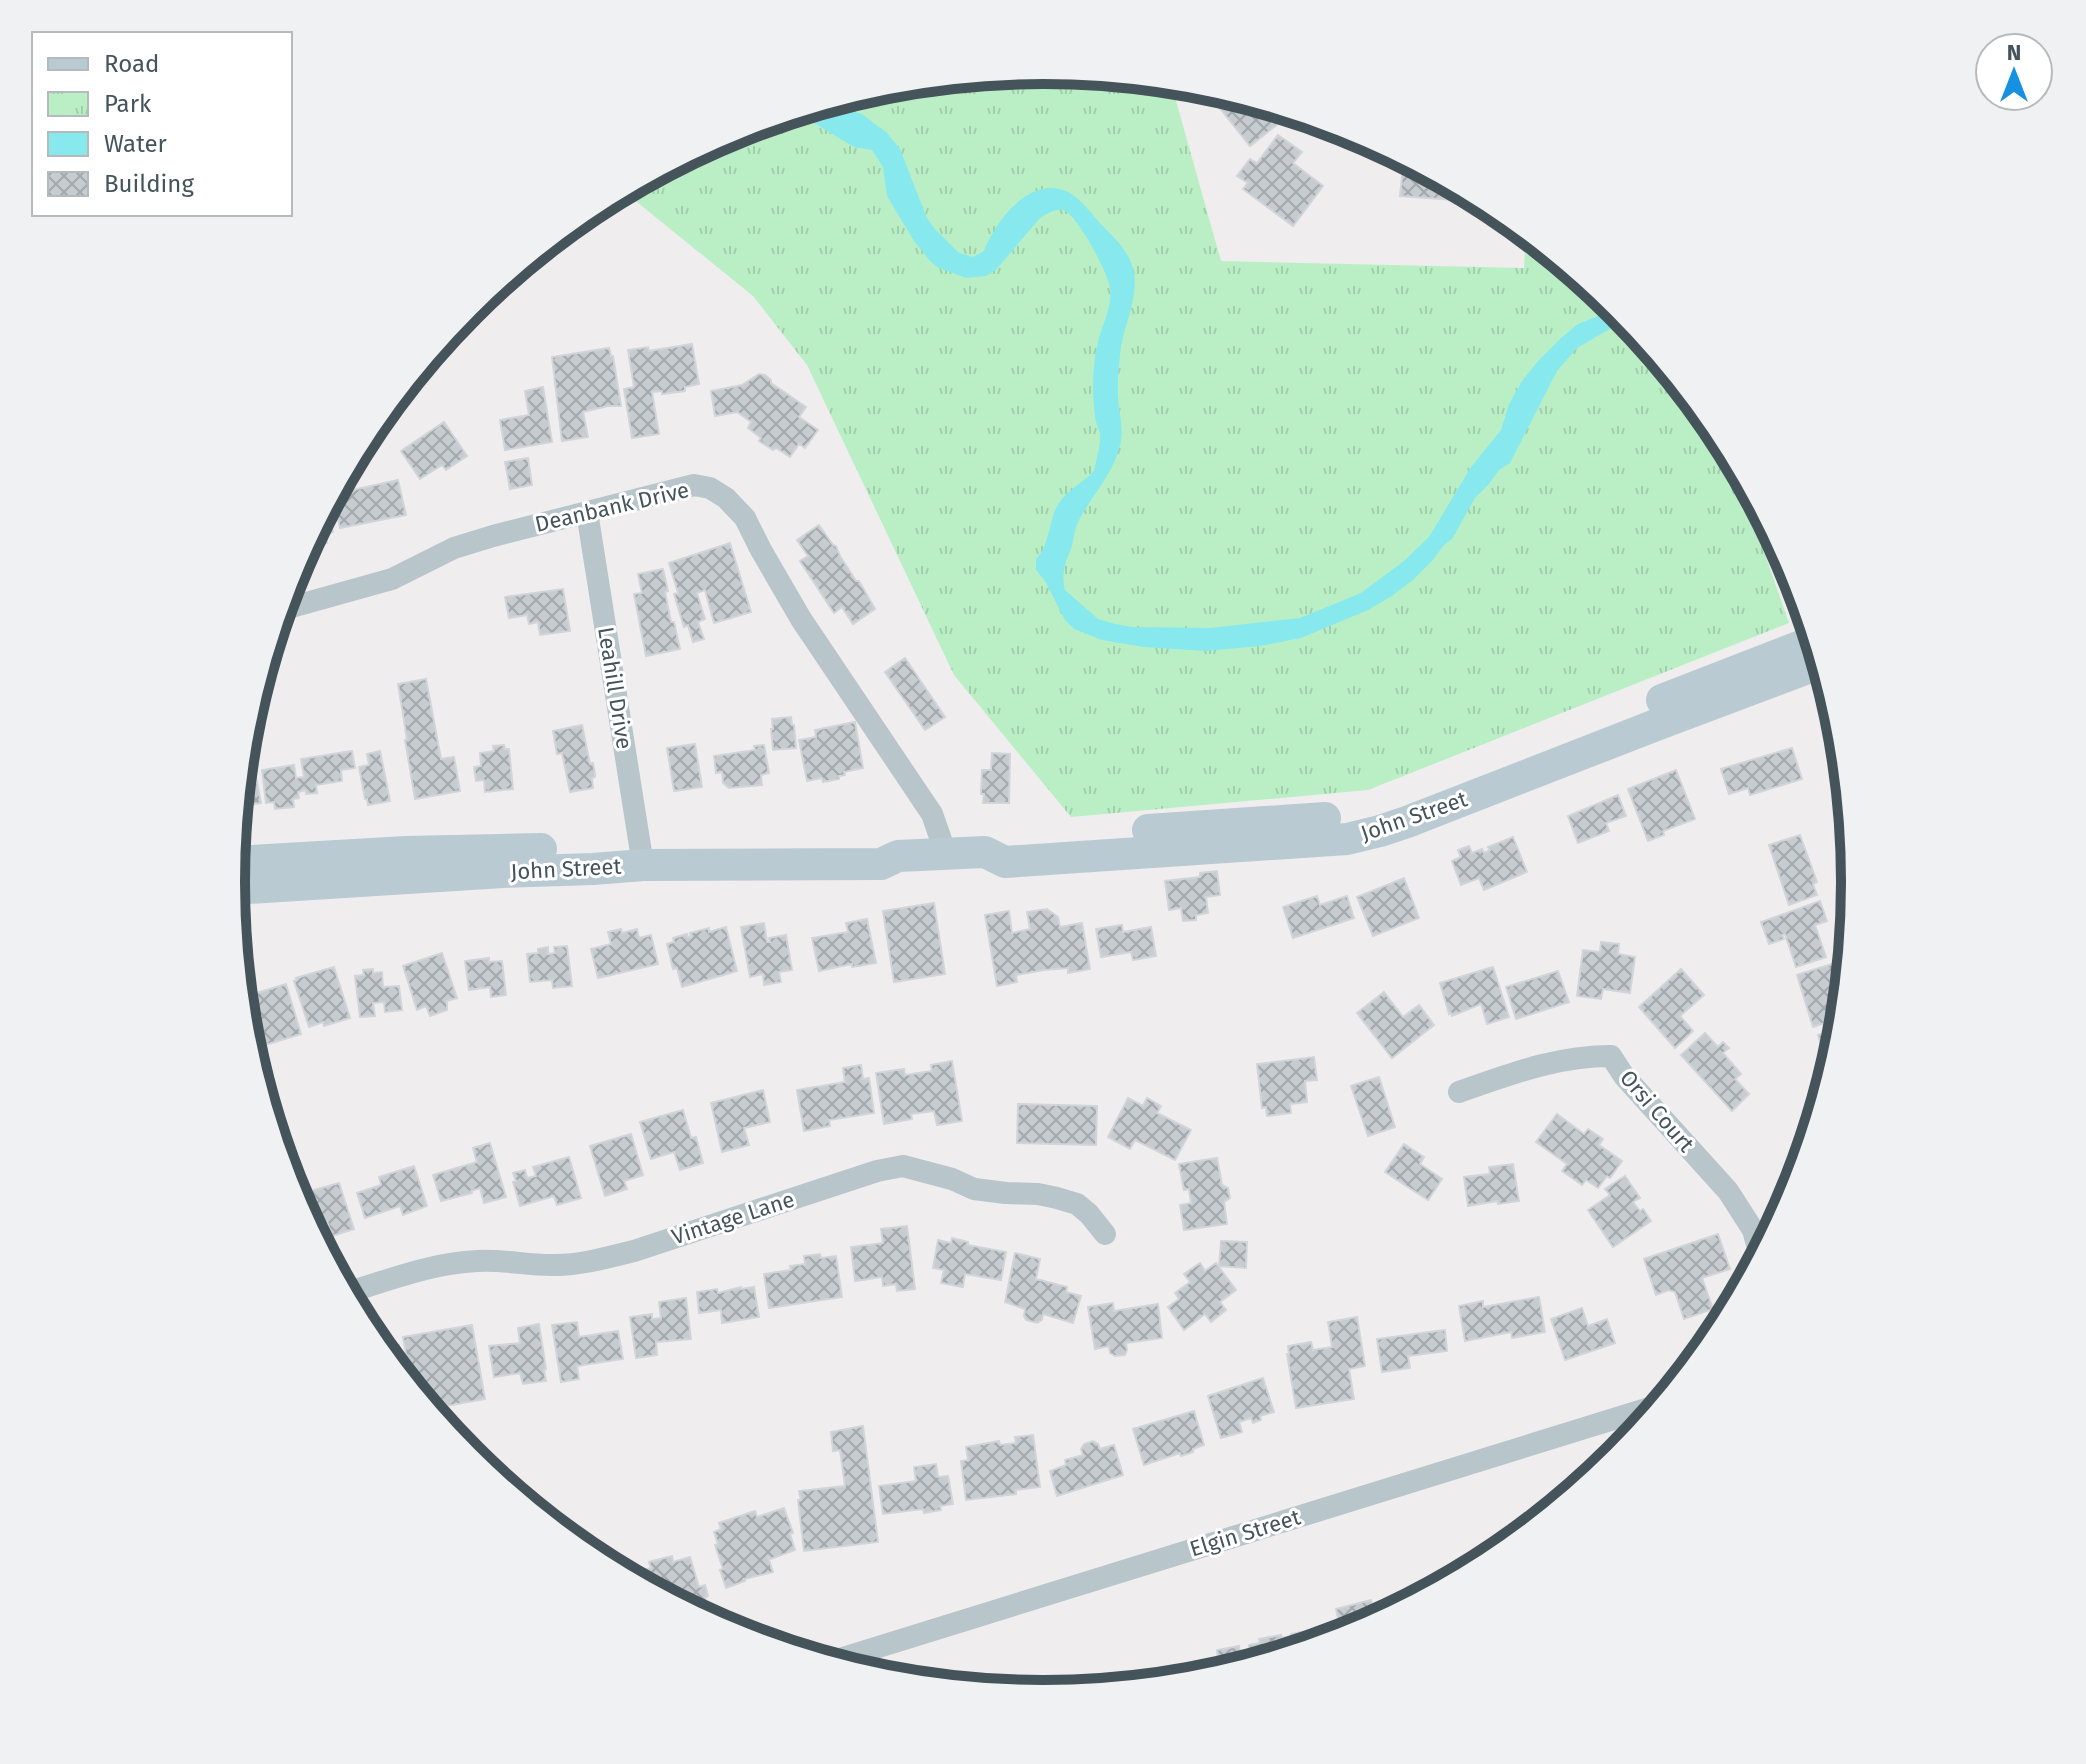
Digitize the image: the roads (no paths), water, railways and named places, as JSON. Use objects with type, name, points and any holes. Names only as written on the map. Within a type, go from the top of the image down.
[{"type":"main road","name":"John Street","points":[[246,861],[406,852],[881,864],[898,856],[985,852],[1005,840],[1364,815],[1403,804],[1805,644]]},
{"type":"main road","name":"John Street","points":[[985,852],[1005,862],[1347,839],[1380,831],[1811,667]]},
{"type":"main road","name":"John Street","points":[[245,888],[503,872],[641,856]]},
{"type":"street","name":"Deanbank Drive","points":[[294,606],[392,579],[454,548],[493,536],[694,485],[710,488],[726,498],[745,518],[801,619],[932,814],[946,854]]},
{"type":"street","name":"Leahill Drive","points":[[587,512],[641,856]]},
{"type":"street","name":"Orsi Court","points":[[1459,1092],[1563,1059],[1611,1056],[1624,1076],[1728,1191],[1753,1230],[1756,1241]]},
{"type":"street","name":"Vintage Lane","points":[[357,1290],[453,1263],[502,1261],[560,1265],[599,1259],[634,1251],[877,1171],[903,1166],[952,1179],[974,1189],[1038,1194],[1077,1204],[1105,1234]]},
{"type":"street","name":"Elgin Street","points":[[849,1656],[1640,1411]]},
{"type":"water","points":[[845,109],[862,114],[887,133],[900,149],[927,218],[959,253],[973,257],[984,251],[997,227],[1016,204],[1041,189],[1054,188],[1068,192],[1081,202],[1126,253],[1132,265],[1135,288],[1120,355],[1118,392],[1121,440],[1109,472],[1077,523],[1064,574],[1065,590],[1098,619],[1115,624],[1210,628],[1300,618],[1361,593],[1404,561],[1429,537],[1471,467],[1501,430],[1509,404],[1538,361],[1578,324],[1603,314],[1615,326],[1577,348],[1557,371],[1510,463],[1499,470],[1475,498],[1452,539],[1413,580],[1392,596],[1368,610],[1301,638],[1260,646],[1206,651],[1143,647],[1102,640],[1074,629],[1065,620],[1036,570],[1036,559],[1044,547],[1057,506],[1094,471],[1100,443],[1094,407],[1094,369],[1111,295],[1098,258],[1076,222],[1060,210],[1040,218],[996,270],[986,276],[966,278],[939,268],[914,241],[887,196],[883,167],[872,150],[854,147],[808,119]]}]
